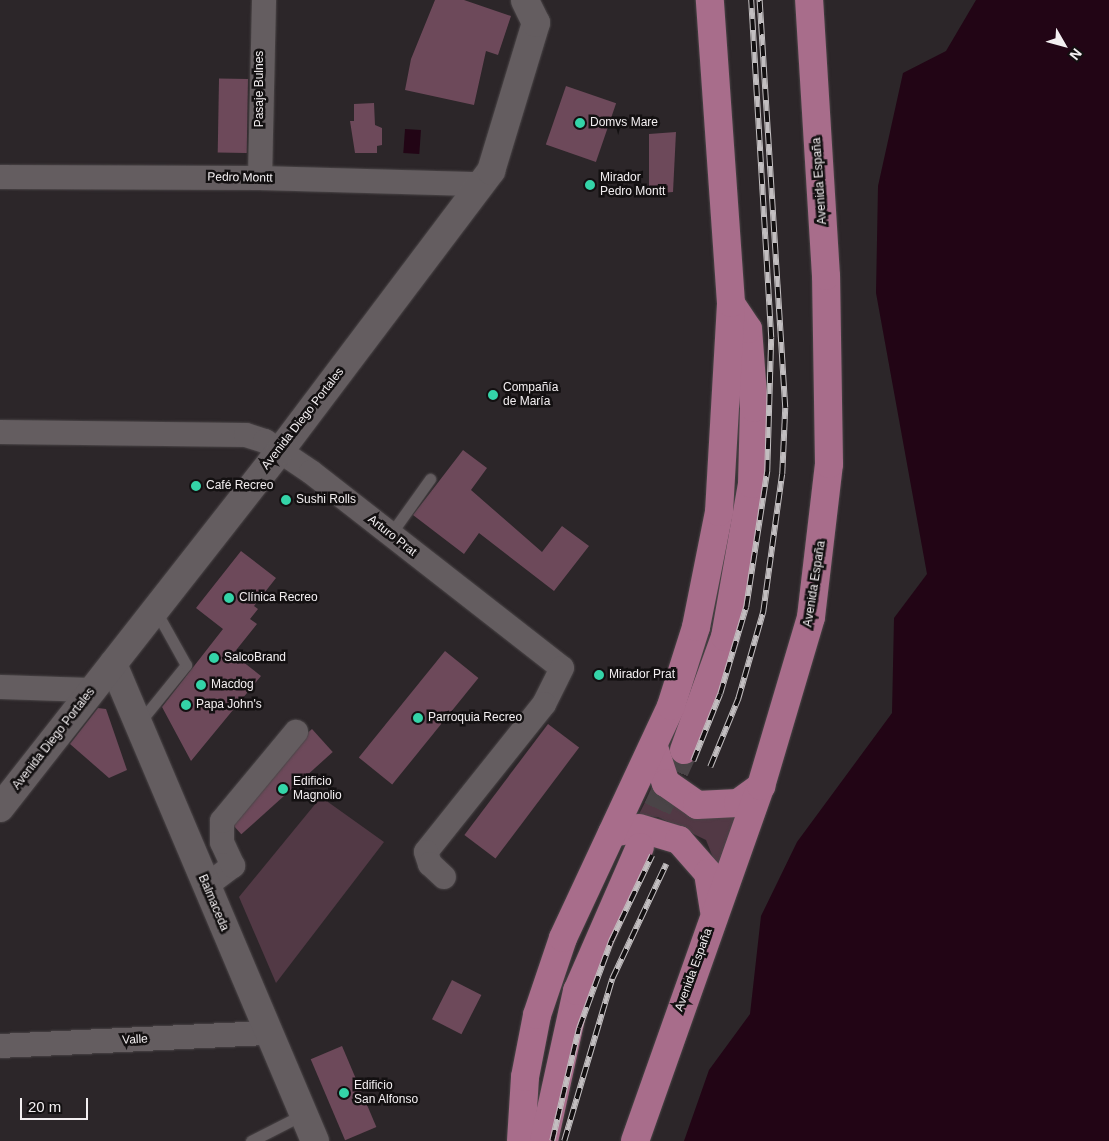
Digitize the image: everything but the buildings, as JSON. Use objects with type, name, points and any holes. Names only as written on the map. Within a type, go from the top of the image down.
[{"type":"main road","points":[[522,1141],[526,1077],[537,1015],[563,938],[654,747],[688,655],[719,512],[731,303],[710,0]]},
{"type":"main road","name":"Avenida España","points":[[635,1141],[713,916],[761,786],[812,617],[829,464],[826,276],[809,0]]},
{"type":"main road","points":[[684,750],[725,637],[752,484],[754,408],[748,329],[731,303]]},
{"type":"main road","points":[[654,747],[666,783],[697,805],[732,805],[761,786]]},
{"type":"main road","points":[[612,833],[653,830],[690,849],[708,873],[713,916]]},
{"type":"main road","points":[[544,1141],[577,991],[640,847]]},
{"type":"street","name":"Pasaje Bulnes","points":[[260,178],[264,0]]},
{"type":"street","name":"Avenida Diego Portales","points":[[0,808],[280,450],[481,184],[501,147],[531,46],[536,23],[525,0]]},
{"type":"street","name":"Pedro Montt","points":[[0,177],[260,178],[481,184]]},
{"type":"street","name":"Arturo Prat","points":[[0,432],[246,435],[280,450],[562,668],[544,704],[426,852],[430,864],[444,877]]},
{"type":"street","name":"Balmaceda","points":[[113,664],[137,726],[316,1141]]},
{"type":"street","points":[[0,687],[92,690]]},
{"type":"street","points":[[206,886],[232,866],[222,842],[222,821],[296,732]]},
{"type":"street","name":"Valle","points":[[0,1046],[269,1033]]},
{"type":"lane","points":[[390,536],[430,479]]},
{"type":"lane","points":[[137,726],[186,665],[156,610]]},
{"type":"lane","points":[[250,1141],[304,1114]]},
{"type":"shaded area","points":[[976,0],[1109,0],[1109,1141],[684,1141],[709,1070],[750,1014],[761,916],[797,842],[892,713],[894,618],[927,574],[876,293],[878,186],[903,73],[946,51]]},
{"type":"shaded area","points":[[405,129],[421,130],[419,154],[403,153]]},
{"type":"shaded area","points":[[656,781],[737,812],[718,870],[706,840],[658,817],[638,816]]},
{"type":"shaded area","points":[[321,797],[384,842],[276,983],[239,897]]},
{"type":"tunnel","points":[[640,847],[684,750]]},
{"type":"railway","points":[[693,761],[720,694],[746,607],[767,471],[771,338],[751,0]]},
{"type":"railway","points":[[710,767],[738,699],[763,612],[782,474],[785,408],[759,0]]},
{"type":"railway","points":[[552,1141],[579,1028],[611,941],[652,855]]},
{"type":"railway","points":[[564,1141],[612,979],[666,864]]},
{"type":"place","name":"Domvs Mare","points":[[580,123]]},
{"type":"place","name":"Mirador Pedro Montt","points":[[590,185]]},
{"type":"place","name":"Compañía de María","points":[[493,395]]},
{"type":"place","name":"Café Recreo","points":[[196,486]]},
{"type":"place","name":"Sushi Rolls","points":[[286,500]]},
{"type":"place","name":"Clínica Recreo","points":[[229,598]]},
{"type":"place","name":"SalcoBrand","points":[[214,658]]},
{"type":"place","name":"Mirador Prat","points":[[599,675]]},
{"type":"place","name":"Macdog","points":[[201,685]]},
{"type":"place","name":"Papa John's","points":[[186,705]]},
{"type":"place","name":"Parroquia Recreo","points":[[418,718]]},
{"type":"place","name":"Edificio Magnolio","points":[[283,789]]},
{"type":"place","name":"Edificio San Alfonso","points":[[344,1093]]}]
